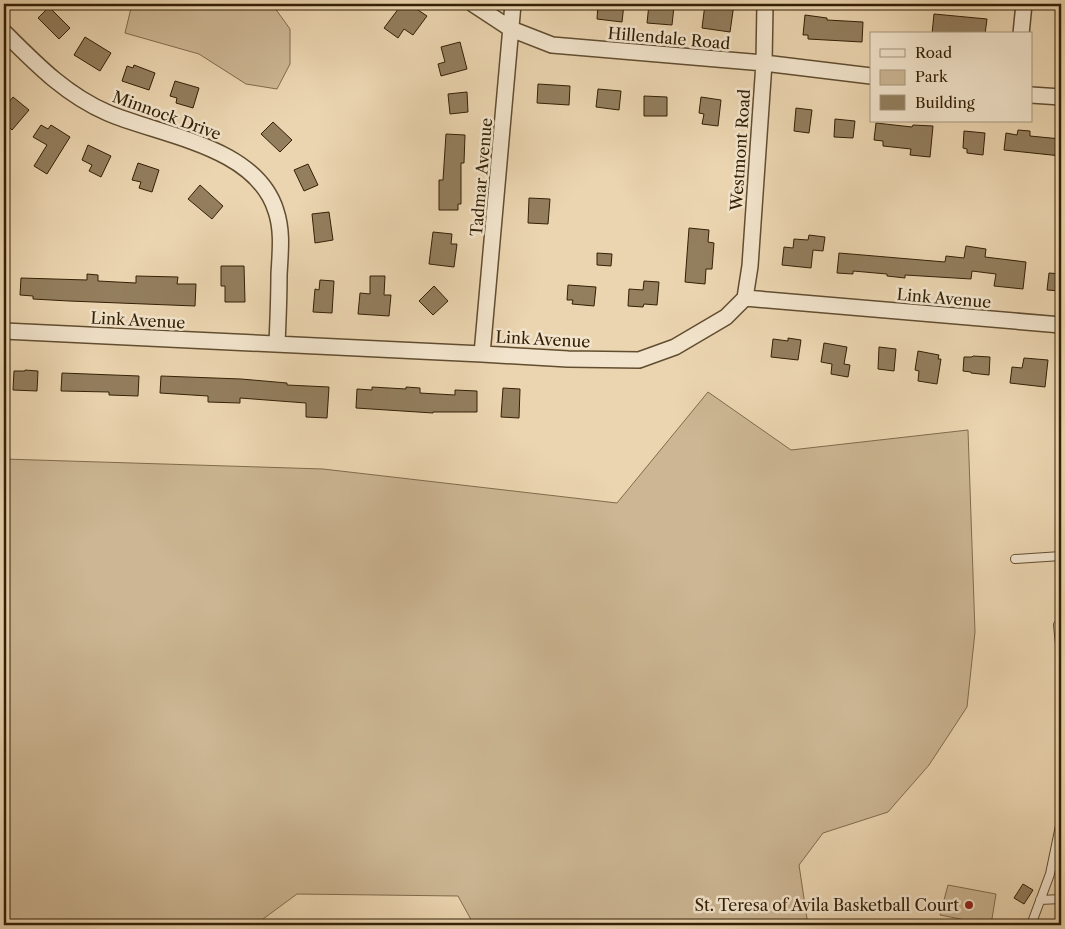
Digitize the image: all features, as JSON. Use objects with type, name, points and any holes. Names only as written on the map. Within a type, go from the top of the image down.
[{"type":"street","name":"Hillendale Road","points":[[473,4],[512,29],[552,45],[764,63],[870,76]]},
{"type":"street","name":"Tadmar Avenue","points":[[482,354],[513,4]]},
{"type":"street","name":"Westmont Road","points":[[745,298],[750,266],[764,63],[765,4]]},
{"type":"street","points":[[1021,32],[1024,4]]},
{"type":"street","name":"Minnock Drive","points":[[4,32],[48,76],[69,92],[108,113],[172,134],[226,156],[249,172],[264,186],[276,210],[281,236],[277,344]]},
{"type":"street","points":[[1032,95],[1061,97]]},
{"type":"street","name":"Link Avenue","points":[[4,331],[568,359],[638,360],[675,347],[726,317],[745,298],[1061,326]]},
{"type":"lane","points":[[1015,559],[1061,556]]},
{"type":"lane","points":[[1061,625],[1058,626],[1061,654]]},
{"type":"lane","points":[[1031,925],[1051,868],[1061,821]]},
{"type":"lane","points":[[1051,868],[1061,867]]},
{"type":"lane","points":[[1040,900],[1061,900]]},
{"type":"green space","points":[[132,4],[272,4],[290,29],[290,64],[277,89],[246,84],[199,54],[125,33]]},
{"type":"green space","points":[[708,392],[791,450],[968,430],[975,632],[967,707],[929,765],[888,812],[823,833],[799,865],[808,925],[474,925],[458,896],[297,894],[263,919],[263,925],[4,925],[4,459],[323,469],[617,503]]},
{"type":"green space","name":"St. Teresa of Avila Basketball Court","points":[[948,885],[996,894],[991,925],[940,915]]},
{"type":"building","points":[[402,4],[410,9],[412,6],[427,16],[413,35],[404,29],[398,38],[384,28]]},
{"type":"building","points":[[598,4],[624,4],[622,22],[597,19]]},
{"type":"building","points":[[649,4],[674,6],[672,25],[647,23]]},
{"type":"building","points":[[705,4],[734,4],[730,32],[702,28]]},
{"type":"building","points":[[49,7],[70,28],[59,39],[38,18]]},
{"type":"building","points":[[934,14],[987,19],[985,32],[932,32]]},
{"type":"building","points":[[805,15],[827,18],[827,20],[863,22],[862,42],[808,39],[808,35],[803,35]]},
{"type":"building","points":[[85,37],[111,53],[100,71],[74,55]]},
{"type":"building","points":[[460,42],[467,69],[441,76],[438,64],[445,62],[441,47]]},
{"type":"building","points":[[134,65],[155,73],[149,90],[122,81],[127,66],[133,68]]},
{"type":"building","points":[[175,81],[199,88],[193,108],[176,103],[177,98],[170,96]]},
{"type":"building","points":[[538,84],[570,86],[569,105],[537,103]]},
{"type":"building","points":[[598,89],[621,91],[619,110],[596,107]]},
{"type":"building","points":[[467,92],[468,112],[450,114],[448,94]]},
{"type":"building","points":[[644,96],[667,97],[667,116],[644,116]]},
{"type":"building","points":[[4,97],[9,102],[13,97],[29,110],[12,130],[4,122]]},
{"type":"building","points":[[701,97],[721,100],[718,126],[702,124],[704,114],[699,113]]},
{"type":"building","points":[[796,108],[812,110],[809,133],[794,131]]},
{"type":"building","points":[[835,119],[855,121],[853,138],[834,137]]},
{"type":"building","points":[[273,122],[292,140],[280,152],[261,134]]},
{"type":"building","points":[[876,123],[912,127],[913,125],[933,126],[930,157],[910,155],[911,149],[883,146],[883,141],[874,140]]},
{"type":"building","points":[[41,125],[48,129],[51,125],[70,137],[47,174],[34,166],[47,145],[33,137]]},
{"type":"building","points":[[1018,130],[1030,131],[1030,136],[1061,139],[1061,156],[1004,150],[1006,133],[1017,135]]},
{"type":"building","points":[[964,131],[985,133],[983,155],[967,153],[967,149],[963,148]]},
{"type":"building","points":[[446,134],[465,135],[464,163],[461,163],[461,204],[458,204],[458,210],[439,210],[439,180],[443,180]]},
{"type":"building","points":[[88,145],[111,156],[101,177],[89,171],[92,165],[82,160]]},
{"type":"building","points":[[138,163],[159,170],[152,192],[139,188],[141,182],[132,180]]},
{"type":"building","points":[[308,164],[318,185],[304,191],[294,170]]},
{"type":"building","points":[[200,185],[223,206],[212,219],[188,199]]},
{"type":"building","points":[[529,198],[550,199],[548,224],[528,223]]},
{"type":"building","points":[[329,212],[333,240],[315,243],[312,214]]},
{"type":"building","points":[[689,228],[709,230],[708,242],[714,243],[712,269],[706,269],[705,284],[685,282]]},
{"type":"building","points":[[433,232],[452,234],[451,244],[457,244],[454,267],[429,264]]},
{"type":"building","points":[[809,235],[825,237],[823,251],[813,250],[811,268],[782,265],[784,247],[793,248],[794,239],[808,240]]},
{"type":"building","points":[[966,246],[986,249],[985,257],[1026,262],[1023,289],[994,286],[996,274],[972,271],[971,279],[905,275],[905,278],[887,276],[887,274],[853,271],[853,274],[837,273],[839,253],[945,262],[946,256],[964,258]]},
{"type":"building","points":[[597,253],[612,254],[611,266],[597,265]]},
{"type":"building","points":[[221,266],[244,266],[245,302],[225,302],[225,286],[221,286]]},
{"type":"building","points":[[1049,273],[1061,274],[1061,291],[1047,290]]},
{"type":"building","points":[[87,274],[98,275],[98,281],[136,283],[136,276],[178,277],[177,284],[196,284],[195,306],[33,299],[33,296],[20,295],[21,278],[87,280]]},
{"type":"building","points":[[370,276],[385,276],[384,295],[391,295],[389,316],[358,314],[360,293],[370,294]]},
{"type":"building","points":[[320,280],[334,281],[332,313],[313,312],[315,289],[319,290]]},
{"type":"building","points":[[644,281],[659,282],[657,305],[644,304],[643,307],[628,306],[629,289],[643,290]]},
{"type":"building","points":[[568,285],[596,287],[594,306],[572,304],[573,300],[567,300]]},
{"type":"building","points":[[434,286],[448,301],[433,315],[419,301]]},
{"type":"building","points":[[788,338],[801,340],[798,360],[771,357],[773,339],[788,341]]},
{"type":"building","points":[[824,343],[847,347],[844,364],[850,365],[848,377],[831,374],[832,364],[821,362]]},
{"type":"building","points":[[879,347],[896,349],[894,371],[878,369]]},
{"type":"building","points":[[918,351],[939,355],[938,359],[941,359],[937,384],[918,381],[919,371],[915,370]]},
{"type":"building","points":[[964,357],[990,357],[989,375],[963,371]]},
{"type":"building","points":[[1024,358],[1048,360],[1045,387],[1010,383],[1012,367],[1022,368]]},
{"type":"building","points":[[14,371],[38,371],[37,391],[13,390]]},
{"type":"building","points":[[62,373],[139,376],[138,396],[109,395],[109,392],[61,391]]},
{"type":"building","points":[[161,376],[241,379],[287,383],[287,385],[329,387],[327,418],[306,417],[306,403],[240,398],[240,403],[208,402],[208,396],[160,393]]},
{"type":"building","points":[[372,387],[420,388],[420,393],[455,395],[455,390],[477,391],[477,412],[433,413],[356,408],[357,389],[372,390]]},
{"type":"building","points":[[503,388],[520,389],[519,418],[501,417]]},
{"type":"building","points":[[1023,884],[1033,890],[1024,904],[1014,898]]},
{"type":"place","name":"St. Teresa of Avila Basketball Court","points":[[969,905]]}]
